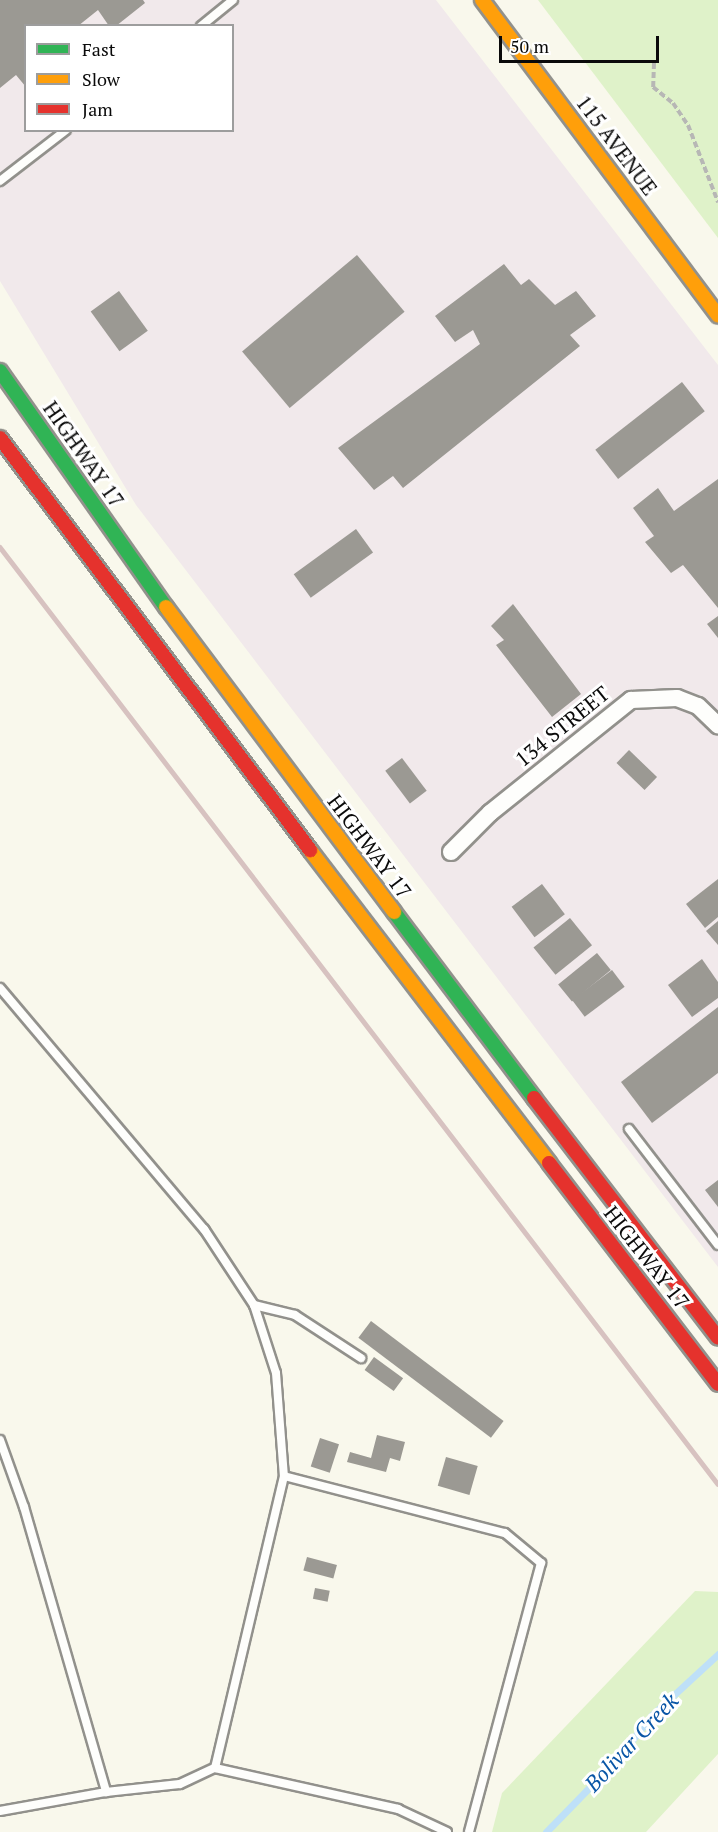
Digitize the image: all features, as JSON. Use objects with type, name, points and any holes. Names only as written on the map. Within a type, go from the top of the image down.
[{"type":"main road","name":"115 AVENUE","points":[[482,0],[718,315]]},
{"type":"main road","name":"HIGHWAY 17","points":[[0,371],[166,607],[474,1020],[718,1338]]},
{"type":"main road","name":"HIGHWAY 17","points":[[0,438],[138,626],[718,1384]]},
{"type":"street","name":"134 STREET","points":[[452,852],[490,813],[631,700],[677,698],[698,706],[718,725]]},
{"type":"lane","points":[[203,24],[233,0]]},
{"type":"lane","points":[[0,181],[63,132]]},
{"type":"lane","points":[[0,988],[204,1229],[254,1305],[276,1373],[284,1476],[215,1768]]},
{"type":"lane","points":[[629,1129],[718,1245]]},
{"type":"lane","points":[[254,1305],[295,1315],[361,1358]]},
{"type":"lane","points":[[0,1440],[24,1507],[106,1792]]},
{"type":"lane","points":[[284,1476],[505,1533],[542,1563],[469,1832]]},
{"type":"lane","points":[[0,1811],[106,1792],[180,1784],[215,1768],[398,1809],[447,1832]]},
{"type":"path","points":[[654,63],[653,87],[673,103],[688,125],[718,202]]},
{"type":"shaded area","points":[[0,0],[436,0],[718,365],[718,1267],[136,505],[0,281]]},
{"type":"green space","points":[[538,0],[718,0],[718,238]]},
{"type":"green space","points":[[695,1591],[718,1592],[718,1754],[646,1832],[492,1832],[502,1793]]},
{"type":"building","points":[[0,0],[143,0],[145,3],[119,24],[108,24],[98,10],[80,24],[24,24],[24,85],[16,75],[0,88]]},
{"type":"building","points":[[357,255],[405,312],[290,408],[242,351]]},
{"type":"building","points":[[504,264],[521,285],[529,279],[555,305],[576,291],[596,316],[570,335],[580,346],[403,488],[393,476],[374,490],[338,448],[480,344],[473,330],[455,342],[435,316]]},
{"type":"building","points":[[119,291],[148,331],[119,351],[91,312]]},
{"type":"building","points":[[682,382],[705,411],[618,479],[595,450]]},
{"type":"building","points":[[718,479],[718,608],[683,565],[671,573],[645,542],[654,536],[633,508],[658,488],[674,511]]},
{"type":"building","points":[[356,529],[373,552],[311,598],[294,574]]},
{"type":"building","points":[[513,604],[581,694],[552,717],[496,645],[504,640],[491,626]]},
{"type":"building","points":[[718,616],[718,638],[707,624]]},
{"type":"building","points":[[629,750],[657,777],[645,790],[616,763]]},
{"type":"building","points":[[402,758],[427,791],[410,803],[385,771]]},
{"type":"building","points":[[718,879],[718,917],[705,928],[686,904]]},
{"type":"building","points":[[542,884],[565,914],[535,937],[512,907]]},
{"type":"building","points":[[570,918],[592,945],[556,975],[533,948]]},
{"type":"building","points":[[718,921],[718,945],[706,931]]},
{"type":"building","points":[[597,953],[611,970],[572,1002],[558,984]]},
{"type":"building","points":[[702,959],[718,982],[718,998],[692,1017],[668,985]]},
{"type":"building","points":[[612,970],[625,987],[585,1017],[572,1000]]},
{"type":"building","points":[[718,1007],[718,1073],[652,1123],[621,1082]]},
{"type":"building","points":[[718,1180],[718,1207],[705,1190]]},
{"type":"building","points":[[371,1321],[504,1421],[491,1438],[358,1338]]},
{"type":"building","points":[[374,1357],[403,1378],[394,1391],[365,1370]]},
{"type":"building","points":[[377,1435],[405,1442],[400,1461],[390,1458],[386,1472],[347,1462],[350,1452],[371,1458]]},
{"type":"building","points":[[320,1438],[339,1444],[330,1473],[311,1467]]},
{"type":"building","points":[[446,1457],[478,1466],[469,1495],[438,1486]]},
{"type":"building","points":[[307,1557],[337,1565],[333,1579],[303,1571]]},
{"type":"building","points":[[315,1588],[330,1591],[328,1602],[313,1599]]},
{"type":"waterway","name":"Bolivar Creek","points":[[546,1832],[617,1759],[652,1715],[718,1654]]},
{"type":"railway","points":[[0,547],[718,1484]]},
{"type":"traffic: fast","points":[[0,371],[166,607]]},
{"type":"traffic: fast","points":[[394,912],[534,1098]]},
{"type":"traffic: slow","points":[[482,0],[718,315]]},
{"type":"traffic: slow","points":[[166,607],[394,912]]},
{"type":"traffic: slow","points":[[310,850],[549,1163]]},
{"type":"traffic: jam","points":[[0,438],[310,850]]},
{"type":"traffic: jam","points":[[534,1098],[718,1338]]},
{"type":"traffic: jam","points":[[549,1163],[718,1384]]}]
